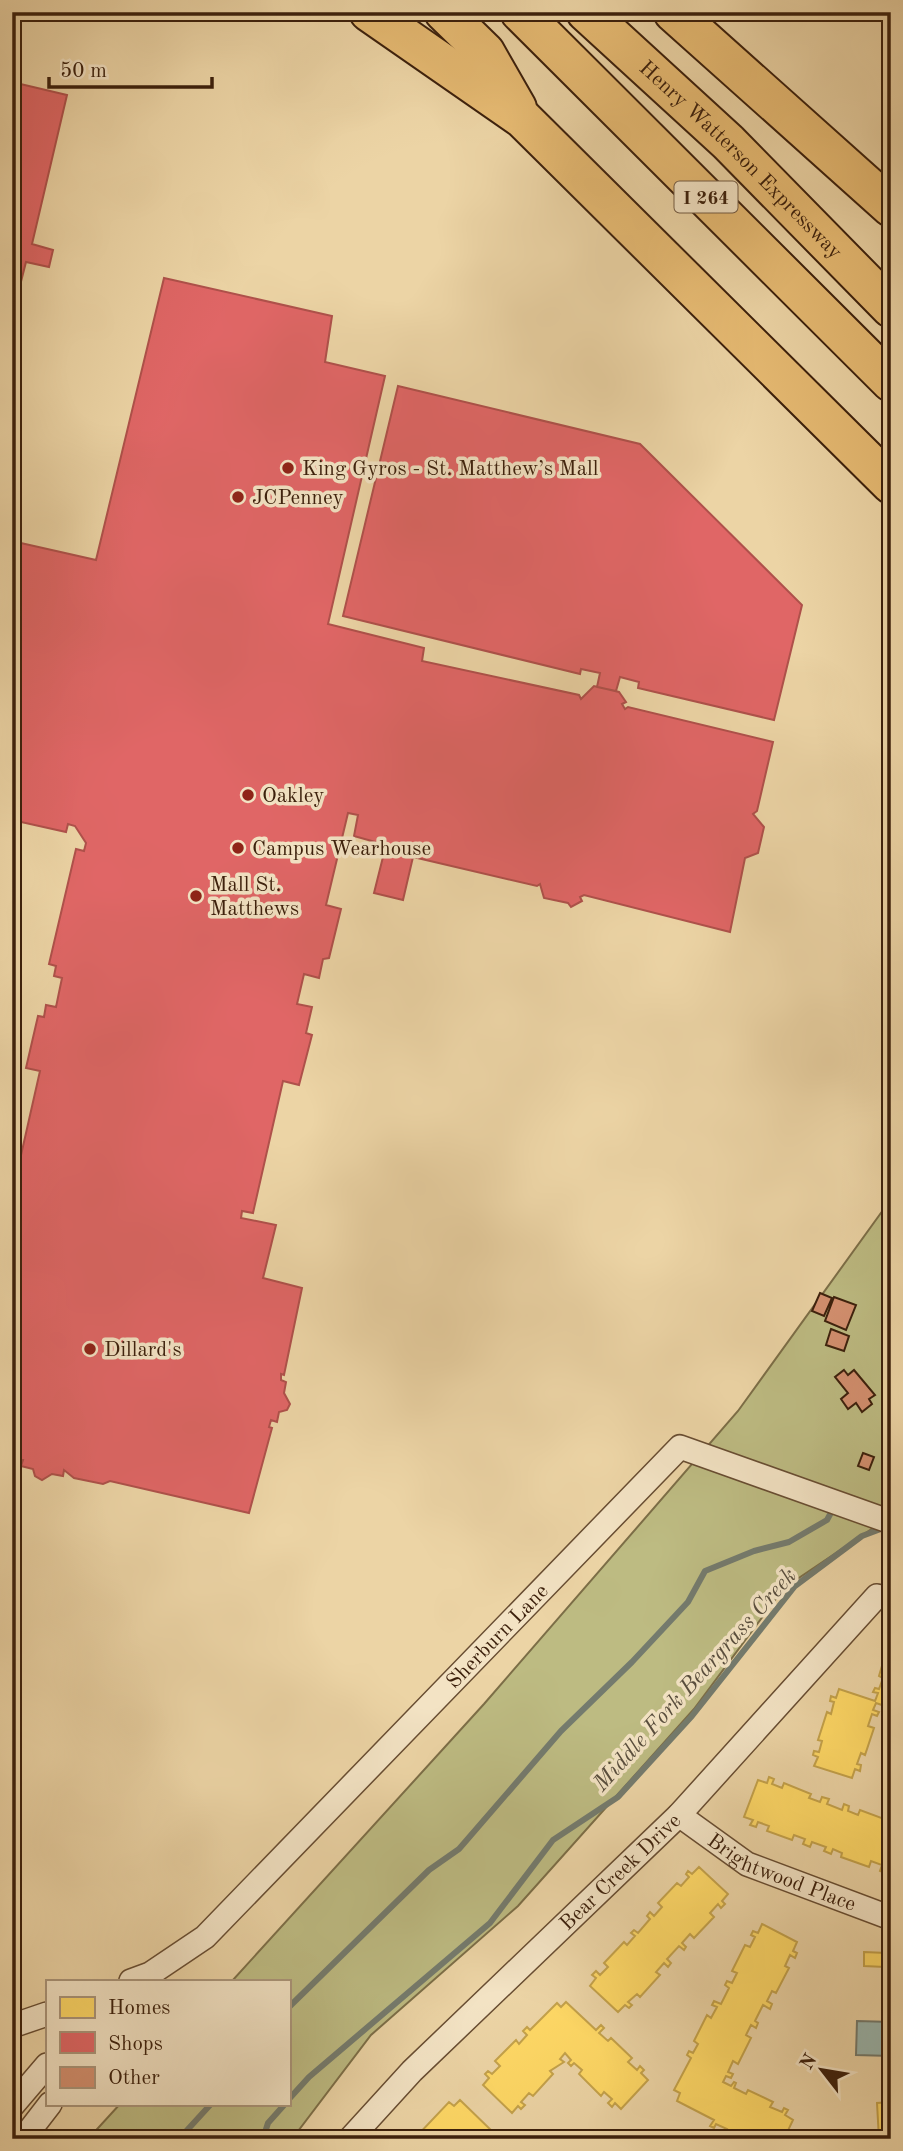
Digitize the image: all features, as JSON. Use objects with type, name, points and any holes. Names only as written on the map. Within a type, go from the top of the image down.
[{"type":"highway","points":[[369,12],[523,119],[891,484]]},
{"type":"highway","points":[[444,12],[485,52],[523,119]]},
{"type":"highway","name":"I 264","points":[[520,12],[891,382]]},
{"type":"highway","name":"Henry Watterson Expressway","points":[[586,12],[728,142],[891,308]]},
{"type":"highway","points":[[683,19],[891,207]]},
{"type":"street","name":"Sherburn Lane","points":[[142,1979],[205,1937],[680,1447],[891,1522]]},
{"type":"street","name":"Bear Creek Drive","points":[[350,2139],[412,2071],[679,1815],[877,1596]]},
{"type":"street","name":"Brightwood Place","points":[[679,1815],[747,1864],[891,1918]]},
{"type":"street","points":[[12,2025],[46,2014]]},
{"type":"street","points":[[12,2106],[46,2066]]},
{"type":"street","points":[[23,2139],[48,2106]]},
{"type":"shaded area","points":[[891,1199],[891,1516],[784,1588],[694,1709],[518,1906],[371,2035],[292,2139],[88,2139],[118,2106],[290,2106],[290,1980],[233,1980],[484,1704],[738,1411]]},
{"type":"water","points":[[857,2021],[891,2022],[891,2056],[856,2055]]},
{"type":"building: Homes","points":[[887,1649],[891,1650],[891,1708],[876,1703],[873,1710],[879,1712],[877,1716],[872,1714],[868,1726],[874,1728],[865,1755],[861,1753],[857,1764],[861,1765],[860,1771],[855,1769],[852,1778],[814,1766],[818,1757],[813,1755],[814,1751],[819,1752],[822,1741],[818,1740],[827,1712],[831,1714],[834,1702],[830,1701],[831,1696],[836,1698],[839,1689],[875,1701],[878,1693],[873,1692],[875,1688],[879,1689],[883,1678],[879,1676]]},
{"type":"building: Homes","points":[[769,1777],[774,1779],[772,1784],[782,1788],[784,1783],[811,1794],[809,1798],[820,1802],[822,1797],[829,1799],[827,1804],[842,1810],[844,1804],[849,1806],[848,1811],[858,1815],[860,1810],[887,1820],[885,1825],[891,1827],[891,1869],[887,1868],[885,1873],[880,1871],[882,1865],[871,1861],[869,1867],[841,1857],[842,1853],[833,1849],[831,1854],[824,1851],[826,1847],[812,1842],[810,1847],[803,1844],[805,1839],[794,1835],[792,1840],[767,1831],[769,1826],[758,1822],[756,1827],[750,1825],[753,1820],[744,1817],[758,1780],[767,1783]]},
{"type":"building: Homes","points":[[699,1867],[728,1894],[722,1901],[725,1904],[721,1908],[718,1904],[710,1913],[714,1917],[694,1938],[690,1934],[682,1943],[686,1947],[684,1950],[679,1946],[667,1959],[671,1963],[668,1967],[664,1963],[656,1972],[660,1975],[640,1997],[637,1994],[628,2002],[632,2005],[629,2008],[625,2005],[618,2012],[590,1986],[596,1978],[592,1975],[596,1971],[600,1975],[608,1967],[604,1963],[624,1942],[627,1945],[635,1936],[631,1933],[634,1930],[638,1933],[650,1919],[647,1916],[650,1912],[654,1916],[662,1907],[658,1903],[677,1883],[681,1886],[689,1877],[686,1874],[688,1871],[692,1874]]},
{"type":"building: Homes","points":[[762,1924],[797,1942],[793,1951],[797,1953],[795,1958],[790,1955],[785,1966],[789,1968],[776,1993],[772,1991],[767,2001],[772,2004],[770,2009],[763,2005],[755,2021],[758,2023],[756,2028],[751,2025],[746,2035],[751,2038],[738,2064],[733,2061],[728,2072],[733,2074],[731,2078],[726,2076],[723,2082],[731,2086],[734,2082],[734,2088],[746,2094],[748,2090],[773,2102],[770,2107],[782,2112],[784,2108],[788,2110],[785,2115],[793,2120],[784,2139],[735,2139],[725,2134],[727,2129],[716,2124],[714,2128],[710,2126],[714,2120],[677,2101],[680,2093],[674,2090],[691,2058],[687,2055],[689,2051],[693,2053],[698,2044],[694,2041],[707,2015],[711,2018],[717,2007],[712,2005],[714,2001],[721,2004],[729,1988],[725,1985],[727,1981],[732,1983],[737,1973],[732,1971],[745,1945],[750,1947],[755,1937],[751,1935],[753,1931],[758,1933]]},
{"type":"building: Homes","points":[[864,1952],[886,1953],[885,1967],[864,1966]]},
{"type":"building: Homes","points":[[566,2002],[596,2030],[601,2025],[604,2028],[599,2033],[608,2041],[611,2038],[632,2058],[628,2062],[637,2070],[640,2066],[644,2070],[641,2073],[648,2080],[621,2109],[615,2103],[612,2107],[608,2103],[612,2099],[604,2092],[601,2096],[579,2074],[582,2070],[574,2063],[571,2066],[568,2063],[571,2060],[565,2053],[560,2059],[564,2062],[550,2071],[553,2074],[533,2096],[529,2093],[521,2102],[525,2105],[521,2109],[518,2106],[512,2113],[483,2085],[489,2078],[485,2074],[488,2071],[492,2074],[500,2066],[495,2061],[516,2040],[519,2044],[527,2035],[523,2031],[527,2027],[530,2030],[557,2003],[561,2007]]},
{"type":"building: Homes","points":[[460,2100],[496,2135],[499,2131],[508,2139],[414,2139],[449,2102],[454,2106]]},
{"type":"building: Homes","points":[[891,2102],[891,2139],[879,2139],[877,2103]]},
{"type":"building: Homes","points":[[687,2130],[688,2139],[640,2139],[640,2132]]},
{"type":"building: Homes","points":[[851,2130],[852,2139],[814,2139],[813,2133]]},
{"type":"building: Shops","points":[[12,82],[67,95],[32,244],[53,250],[49,267],[26,262],[12,317]]},
{"type":"building: Shops","name":"Mall St. Matthews","points":[[164,278],[332,316],[325,362],[385,376],[328,624],[424,648],[422,661],[579,695],[581,699],[594,686],[619,692],[626,702],[622,704],[625,709],[628,707],[773,742],[757,811],[753,814],[764,827],[758,853],[745,858],[730,932],[584,895],[580,897],[582,901],[571,907],[568,903],[544,898],[540,884],[537,886],[413,857],[403,900],[374,893],[386,845],[354,836],[358,815],[348,813],[326,905],[341,909],[329,958],[323,959],[319,978],[304,974],[297,1004],[312,1007],[306,1033],[312,1035],[299,1085],[283,1081],[253,1213],[242,1211],[241,1218],[276,1225],[263,1278],[302,1288],[284,1375],[281,1374],[281,1380],[286,1382],[284,1393],[290,1404],[287,1410],[279,1412],[277,1422],[271,1420],[269,1427],[272,1428],[249,1513],[110,1481],[103,1484],[74,1478],[64,1470],[63,1476],[52,1474],[42,1480],[35,1476],[33,1469],[21,1466],[23,1460],[12,1460],[12,1165],[19,1164],[40,1071],[26,1068],[38,1016],[44,1017],[46,1005],[56,1007],[62,978],[54,976],[56,966],[49,964],[76,849],[84,851],[86,843],[75,826],[68,824],[66,832],[12,820],[12,541],[96,560]]},
{"type":"building: Shops","points":[[398,386],[640,444],[802,605],[774,720],[638,688],[639,682],[620,677],[616,691],[597,687],[600,673],[581,669],[580,674],[343,616]]},
{"type":"building: Other","points":[[820,1293],[832,1298],[824,1316],[812,1311]]},
{"type":"building: Other","points":[[834,1297],[856,1305],[846,1330],[825,1321]]},
{"type":"building: Other","points":[[831,1329],[849,1336],[844,1351],[826,1345]]},
{"type":"building: Other","points":[[844,1370],[848,1375],[854,1370],[875,1395],[869,1399],[872,1404],[862,1412],[856,1403],[848,1409],[841,1399],[848,1393],[835,1377]]},
{"type":"building: Other","points":[[863,1453],[874,1457],[869,1470],[858,1466]]},
{"type":"waterway","points":[[290,2006],[429,1870],[459,1849],[561,1731],[632,1662],[688,1602],[705,1571],[754,1551],[789,1542],[827,1520],[834,1507]]},
{"type":"waterway","name":"Middle Fork Beargrass Creek","points":[[290,2098],[309,2077],[490,1923],[553,1840],[618,1797],[692,1716],[795,1586],[862,1536],[886,1527]]},
{"type":"waterway","points":[[179,2139],[209,2106]]},
{"type":"waterway","name":"Middle Fork Beargrass Creek","points":[[263,2139],[268,2123],[283,2106]]},
{"type":"place","name":"King Gyros - St. Matthew’s Mall","points":[[288,468]]},
{"type":"place","name":"JCPenney","points":[[238,497]]},
{"type":"place","name":"Oakley","points":[[248,795]]},
{"type":"place","name":"Campus Wearhouse","points":[[238,848]]},
{"type":"place","name":"Mall St. Matthews","points":[[196,896]]},
{"type":"place","name":"Dillard's","points":[[90,1349]]}]
